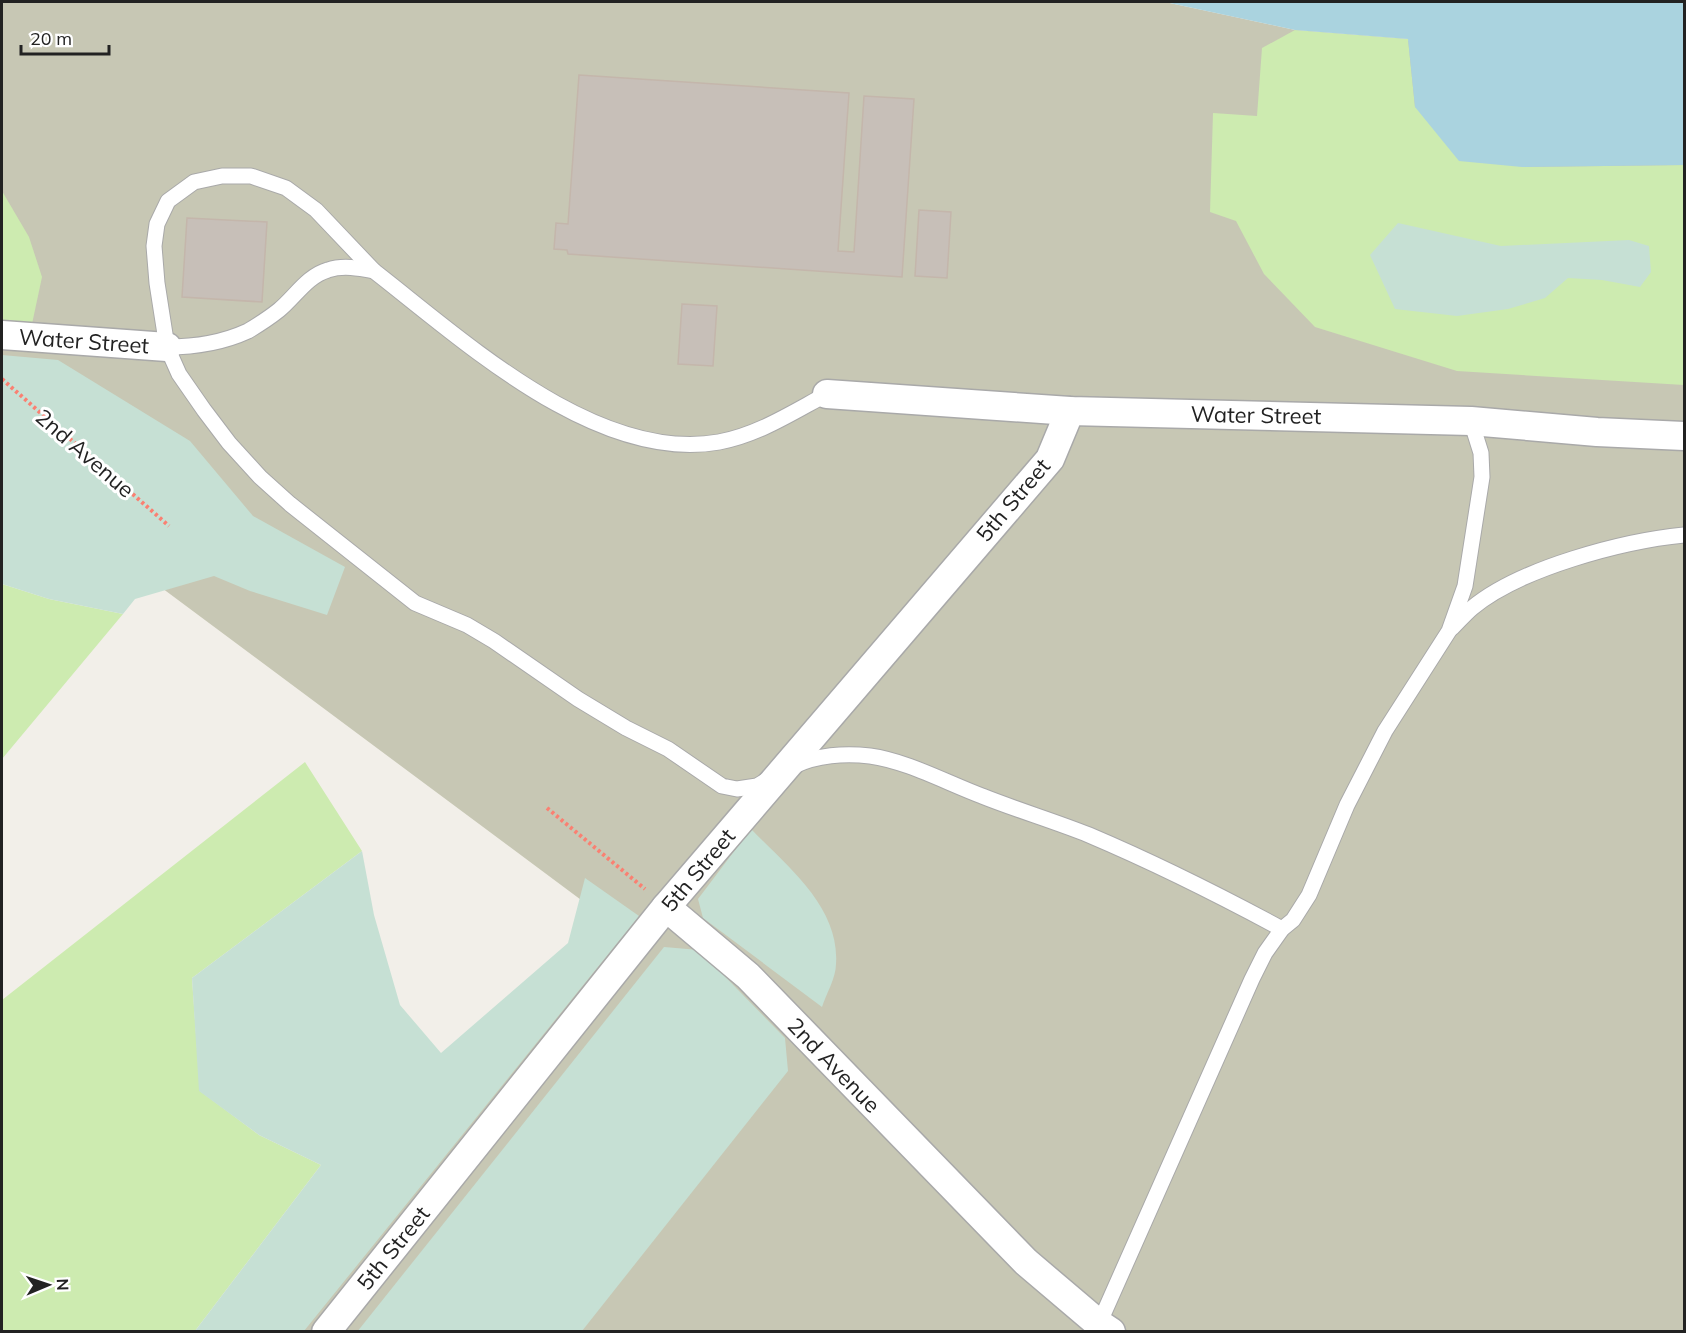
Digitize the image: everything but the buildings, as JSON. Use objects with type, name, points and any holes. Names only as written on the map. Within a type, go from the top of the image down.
[{"type":"street","name":"Water Street","points":[[2,335],[167,347]]},
{"type":"street","name":"Water Street","points":[[827,394],[1070,411],[1471,421],[1597,432],[1684,436]]},
{"type":"street","name":"5th Street","points":[[326,1332],[666,907],[1050,459],[1070,411]]},
{"type":"street","name":"2nd Avenue","points":[[666,907],[748,976],[1018,1254],[1105,1328]]},
{"type":"lane","points":[[827,394],[766,427],[719,442],[680,444],[635,437],[582,417],[510,377],[374,271],[316,210],[286,188],[250,176],[222,176],[194,182],[168,201],[157,224],[154,246],[156,273],[167,347],[179,374],[229,443],[260,477],[298,511],[415,603],[467,626],[494,641],[578,699],[626,728],[668,749],[722,786],[737,789],[757,786],[805,761],[848,755],[871,756],[897,763],[1088,835],[1199,885],[1282,929]]},
{"type":"lane","points":[[167,347],[196,347],[248,330],[279,310],[307,282],[328,270],[354,267],[374,271]]},
{"type":"lane","points":[[1449,631],[1465,586],[1481,486],[1481,453],[1471,421]]},
{"type":"lane","points":[[1105,1328],[1247,989],[1265,953],[1282,929],[1293,920],[1309,895],[1347,805],[1385,731],[1449,631],[1472,607],[1505,587],[1545,568],[1656,538],[1684,535]]},
{"type":"path","name":"2nd Avenue","points":[[2,379],[169,526]]},
{"type":"path","points":[[547,807],[666,907]]},
{"type":"shaded area","points":[[2,2],[1165,2],[1295,30],[1408,39],[1459,161],[1684,165],[1684,1331],[270,1331],[608,920],[2,469]]},
{"type":"shaded area","points":[[1398,223],[1501,246],[1629,240],[1649,246],[1651,272],[1640,287],[1602,280],[1568,278],[1545,298],[1508,309],[1457,316],[1395,309],[1370,255]]},
{"type":"shaded area","points":[[2,355],[58,360],[190,441],[253,516],[345,567],[327,615],[250,591],[214,576],[135,599],[123,614],[49,599],[2,584]]},
{"type":"shaded area","points":[[751,829],[795,873],[820,906],[829,924],[835,943],[836,969],[822,1007],[703,918],[698,899]]},
{"type":"shaded area","points":[[362,851],[374,915],[400,1005],[441,1053],[568,943],[585,878],[639,916],[304,1331],[195,1331],[321,1165],[259,1135],[199,1091],[192,978]]},
{"type":"shaded area","points":[[664,947],[699,950],[785,1038],[788,1071],[582,1331],[357,1332]]},
{"type":"green space","points":[[1295,30],[1408,39],[1415,107],[1522,167],[1684,165],[1684,385],[1457,371],[1315,327],[1264,274],[1236,221],[1210,212],[1213,113],[1257,116],[1262,48]]},
{"type":"green space","points":[[2,191],[29,237],[42,277],[32,324],[2,321]]},
{"type":"green space","points":[[2,584],[49,599],[123,614],[2,759]]},
{"type":"green space","points":[[305,762],[362,851],[192,978],[200,1091],[259,1135],[321,1165],[195,1331],[2,1332],[2,1000]]},
{"type":"water","points":[[1165,2],[1684,2],[1684,165],[1522,167],[1459,161],[1415,107],[1408,39],[1295,30]]}]
